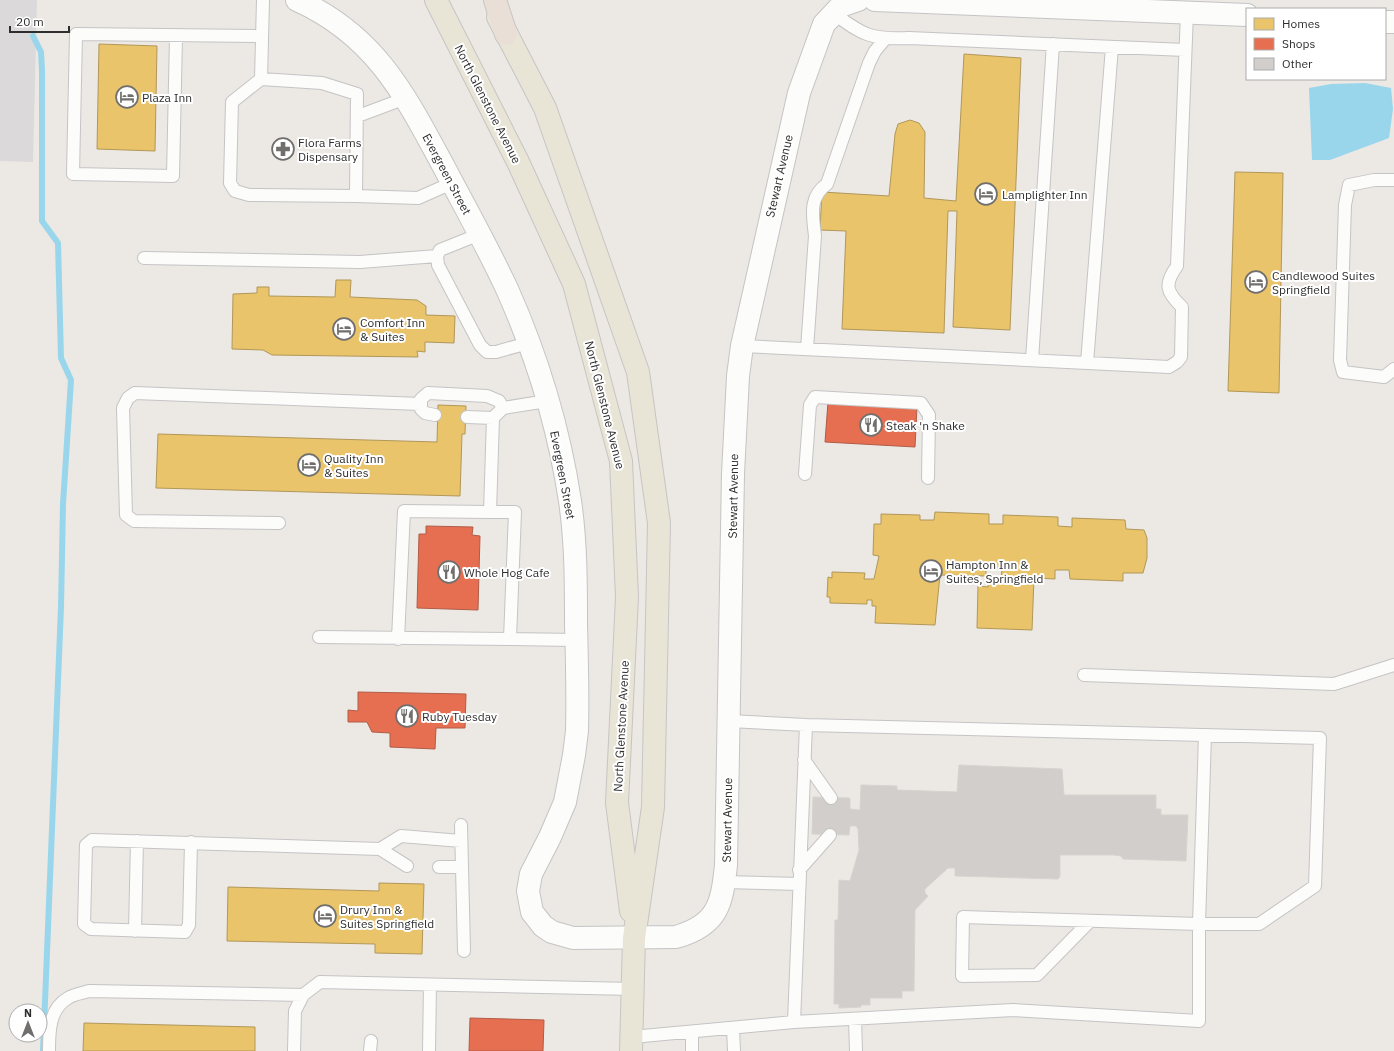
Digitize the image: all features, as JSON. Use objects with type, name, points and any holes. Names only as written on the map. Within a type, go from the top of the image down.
[{"type":"highway","points":[[495,0],[506,34]]},
{"type":"main road","name":"North Glenstone Avenue","points":[[436,0],[518,162],[574,284],[621,461],[627,597],[617,803],[634,938]]},
{"type":"main road","name":"North Glenstone Avenue","points":[[489,0],[546,108],[638,372],[659,523],[653,807],[634,938],[632,1044]]},
{"type":"street","name":"Evergreen Street","points":[[297,0],[328,16],[363,44],[384,66],[406,98],[480,234],[508,291],[528,343],[547,401],[559,445],[571,508],[575,558],[577,731],[565,802],[558,820],[531,874],[529,900],[532,912],[539,922],[552,932],[562,936],[583,939],[634,938]]},
{"type":"street","points":[[875,0],[1197,9],[1246,16]]},
{"type":"street","name":"Stewart Avenue","points":[[634,938],[676,937],[698,929],[708,922],[721,902],[726,865],[733,467],[738,376],[742,346],[799,93],[824,24],[844,6]]},
{"type":"lane","points":[[261,79],[263,0]]},
{"type":"lane","points":[[844,6],[857,30],[871,37],[885,39],[909,38],[1185,50]]},
{"type":"lane","points":[[742,346],[1169,367],[1177,362],[1181,357],[1182,307],[1171,296],[1168,289],[1168,280],[1177,266],[1185,50],[1197,9]]},
{"type":"lane","points":[[176,36],[173,176],[73,174],[76,34],[262,36]]},
{"type":"lane","points":[[807,349],[816,236],[813,220],[815,196],[819,189],[827,184],[869,63],[875,51],[885,39]]},
{"type":"lane","points":[[1032,360],[1053,44]]},
{"type":"lane","points":[[1086,363],[1112,47]]},
{"type":"lane","points":[[356,196],[358,116],[357,94],[322,83],[261,79],[232,102],[230,183],[235,191],[249,195],[418,198],[452,183]]},
{"type":"lane","points":[[358,116],[406,98]]},
{"type":"lane","points":[[1394,180],[1374,180],[1349,185],[1346,205],[1340,360],[1343,372],[1384,377],[1394,369]]},
{"type":"lane","points":[[480,234],[440,250],[437,256],[438,265],[480,345],[487,352],[496,352],[528,343]]},
{"type":"lane","points":[[144,258],[360,262],[437,256]]},
{"type":"lane","points":[[279,523],[134,521],[126,515],[123,408],[128,398],[135,393],[420,404]]},
{"type":"lane","points":[[435,415],[425,413],[421,408],[421,399],[428,393],[477,395],[494,398],[499,401],[503,408]]},
{"type":"lane","points":[[806,474],[810,405],[815,397],[921,403],[929,415],[928,478]]},
{"type":"lane","points":[[490,512],[493,418],[503,408],[547,401]]},
{"type":"lane","points":[[468,417],[493,418]]},
{"type":"lane","points":[[398,638],[404,511],[515,512],[510,640]]},
{"type":"lane","points":[[320,637],[576,640]]},
{"type":"lane","points":[[1084,675],[1334,684],[1394,665]]},
{"type":"lane","points":[[729,721],[806,725],[1320,738],[1316,886],[1259,924],[1199,924],[963,917],[962,976],[1037,975],[1090,921]]},
{"type":"lane","points":[[794,1022],[806,725]]},
{"type":"lane","points":[[632,1044],[692,1032],[794,1022],[1013,1010],[1199,1021],[1199,924],[1205,735]]},
{"type":"lane","points":[[804,760],[831,798]]},
{"type":"lane","points":[[461,825],[464,951]]},
{"type":"lane","points":[[799,870],[830,835]]},
{"type":"lane","points":[[380,849],[401,836],[461,842]]},
{"type":"lane","points":[[191,842],[189,925],[185,932],[91,929],[84,924],[86,845],[92,840],[191,842],[380,849],[407,866]]},
{"type":"lane","points":[[134,931],[137,841]]},
{"type":"lane","points":[[439,866],[461,867]]},
{"type":"lane","points":[[724,882],[799,884]]},
{"type":"lane","points":[[294,1051],[295,1011],[303,995],[320,982],[633,989]]},
{"type":"lane","points":[[429,1051],[430,985]]},
{"type":"lane","points":[[48,1051],[53,1013],[68,998],[89,991],[303,995]]},
{"type":"lane","points":[[855,1019],[856,1051]]},
{"type":"lane","points":[[733,1028],[734,1051]]},
{"type":"lane","points":[[692,1032],[692,1051]]},
{"type":"shaded area","points":[[0,0],[37,0],[33,162],[0,161]]},
{"type":"water","points":[[1365,83],[1391,88],[1393,109],[1389,138],[1330,160],[1312,160],[1309,88],[1331,84]]},
{"type":"building: Homes","name":"Plaza Inn","points":[[99,44],[157,46],[155,151],[97,149]]},
{"type":"building: Homes","name":"Lamplighter Inn","points":[[964,54],[1021,58],[1010,330],[953,327],[957,211],[948,211],[944,333],[842,329],[846,231],[820,230],[822,192],[889,196],[895,134],[898,124],[910,120],[919,123],[925,132],[924,198],[956,201]]},
{"type":"building: Homes","name":"Candlewood Suites Springfield","points":[[1235,172],[1283,173],[1279,393],[1228,391]]},
{"type":"building: Homes","name":"Comfort Inn & Suites","points":[[336,280],[351,280],[350,297],[417,300],[426,306],[426,315],[455,316],[454,343],[425,342],[425,352],[417,351],[418,357],[272,355],[263,350],[232,349],[233,294],[257,293],[257,287],[269,287],[269,296],[335,297]]},
{"type":"building: Homes","name":"Quality Inn & Suites","points":[[438,405],[466,406],[465,434],[462,434],[460,496],[156,488],[158,434],[437,442]]},
{"type":"building: Homes","name":"Hampton Inn & Suites, Springfield","points":[[935,512],[989,514],[989,524],[1003,524],[1003,515],[1058,517],[1058,526],[1072,527],[1072,518],[1125,520],[1126,529],[1144,530],[1147,538],[1147,558],[1143,573],[1123,573],[1123,581],[1070,579],[1069,570],[1055,570],[1055,579],[1034,578],[1032,630],[977,628],[978,586],[988,587],[989,580],[1001,580],[1002,568],[986,568],[986,576],[940,575],[935,625],[875,623],[876,606],[872,606],[872,600],[867,600],[867,604],[830,603],[830,597],[827,597],[828,577],[832,578],[832,572],[865,573],[864,579],[874,579],[879,556],[873,555],[874,524],[881,524],[881,514],[920,515],[920,520],[934,520]]},
{"type":"building: Homes","name":"Drury Inn & Suites Springfield","points":[[379,883],[424,884],[422,954],[375,953],[375,944],[227,941],[228,887],[379,891]]},
{"type":"building: Homes","points":[[84,1023],[255,1027],[255,1051],[83,1051]]},
{"type":"building: Shops","name":"Steak 'n Shake","points":[[828,402],[917,407],[915,447],[825,442]]},
{"type":"building: Shops","name":"Whole Hog Cafe","points":[[426,526],[473,527],[472,535],[480,536],[478,610],[417,608],[419,534],[426,534]]},
{"type":"building: Shops","name":"Ruby Tuesday","points":[[358,692],[466,694],[465,728],[436,728],[435,749],[390,747],[390,733],[372,732],[367,722],[348,722],[348,710],[358,711]]},
{"type":"building: Shops","points":[[470,1018],[544,1020],[543,1051],[469,1051]]},
{"type":"building: Other","points":[[959,765],[1062,769],[1064,795],[1156,795],[1156,809],[1161,809],[1161,815],[1188,815],[1186,861],[1123,859],[1121,856],[1114,855],[1060,855],[1060,876],[1058,879],[955,876],[955,868],[948,868],[925,889],[925,893],[928,896],[915,910],[914,991],[902,991],[902,998],[870,998],[870,1005],[839,1008],[839,1004],[834,1004],[835,920],[838,920],[839,880],[850,881],[859,850],[858,829],[856,826],[850,826],[849,835],[812,834],[813,797],[850,798],[850,809],[860,810],[861,785],[897,786],[897,790],[957,792]]},
{"type":"waterway","points":[[33,36],[41,52],[42,70],[42,221],[58,243],[61,358],[71,380],[63,504],[61,607],[43,1051]]},
{"type":"place","name":"Plaza Inn","points":[[127,97]]},
{"type":"place","name":"Flora Farms Dispensary","points":[[283,149]]},
{"type":"place","name":"Lamplighter Inn","points":[[986,194]]},
{"type":"place","name":"Candlewood Suites Springfield","points":[[1256,282]]},
{"type":"place","name":"Comfort Inn & Suites","points":[[344,329]]},
{"type":"place","name":"Steak 'n Shake","points":[[871,425]]},
{"type":"place","name":"Quality Inn & Suites","points":[[309,465]]},
{"type":"place","name":"Hampton Inn & Suites, Springfield","points":[[931,571]]},
{"type":"place","name":"Whole Hog Cafe","points":[[449,572]]},
{"type":"place","name":"Ruby Tuesday","points":[[407,716]]},
{"type":"place","name":"Drury Inn & Suites Springfield","points":[[325,916]]}]
